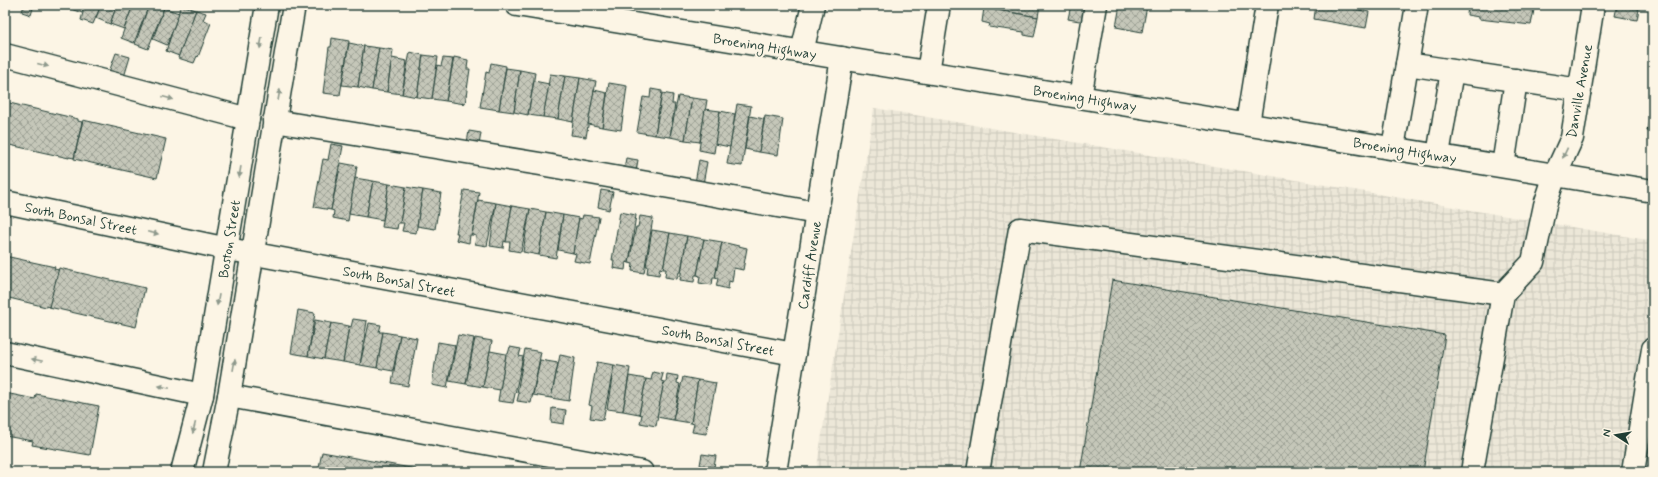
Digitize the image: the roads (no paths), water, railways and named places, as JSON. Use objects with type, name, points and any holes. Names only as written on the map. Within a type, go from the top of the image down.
[{"type":"street","name":"Boston Street","points":[[182,472],[202,395],[228,249],[267,5]]},
{"type":"street","name":"Boston Street","points":[[214,472],[229,396],[294,5]]},
{"type":"street","name":"Broening Highway","points":[[517,5],[1653,191]]},
{"type":"street","points":[[802,52],[813,5]]},
{"type":"street","points":[[928,72],[939,5]]},
{"type":"street","points":[[1080,97],[1096,5]]},
{"type":"street","points":[[1248,124],[1267,5]]},
{"type":"street","points":[[1393,148],[1417,5]]},
{"type":"street","name":"Danville Avenue","points":[[1503,294],[1533,262],[1545,204],[1555,175],[1572,138],[1593,5]]},
{"type":"street","points":[[5,55],[248,119]]},
{"type":"street","name":"Cardiff Avenue","points":[[775,472],[842,58]]},
{"type":"street","points":[[1407,64],[1580,90]]},
{"type":"street","points":[[1438,155],[1452,70]]},
{"type":"street","points":[[1503,166],[1516,80]]},
{"type":"street","points":[[274,121],[540,164],[817,213]]},
{"type":"street","name":"South Bonsal Street","points":[[5,202],[228,249],[794,354]]},
{"type":"street","points":[[978,472],[1020,229],[1503,294],[1472,472]]},
{"type":"street","points":[[1633,472],[1653,349]]},
{"type":"street","points":[[5,353],[202,395]]},
{"type":"street","points":[[229,396],[642,472]]}]
